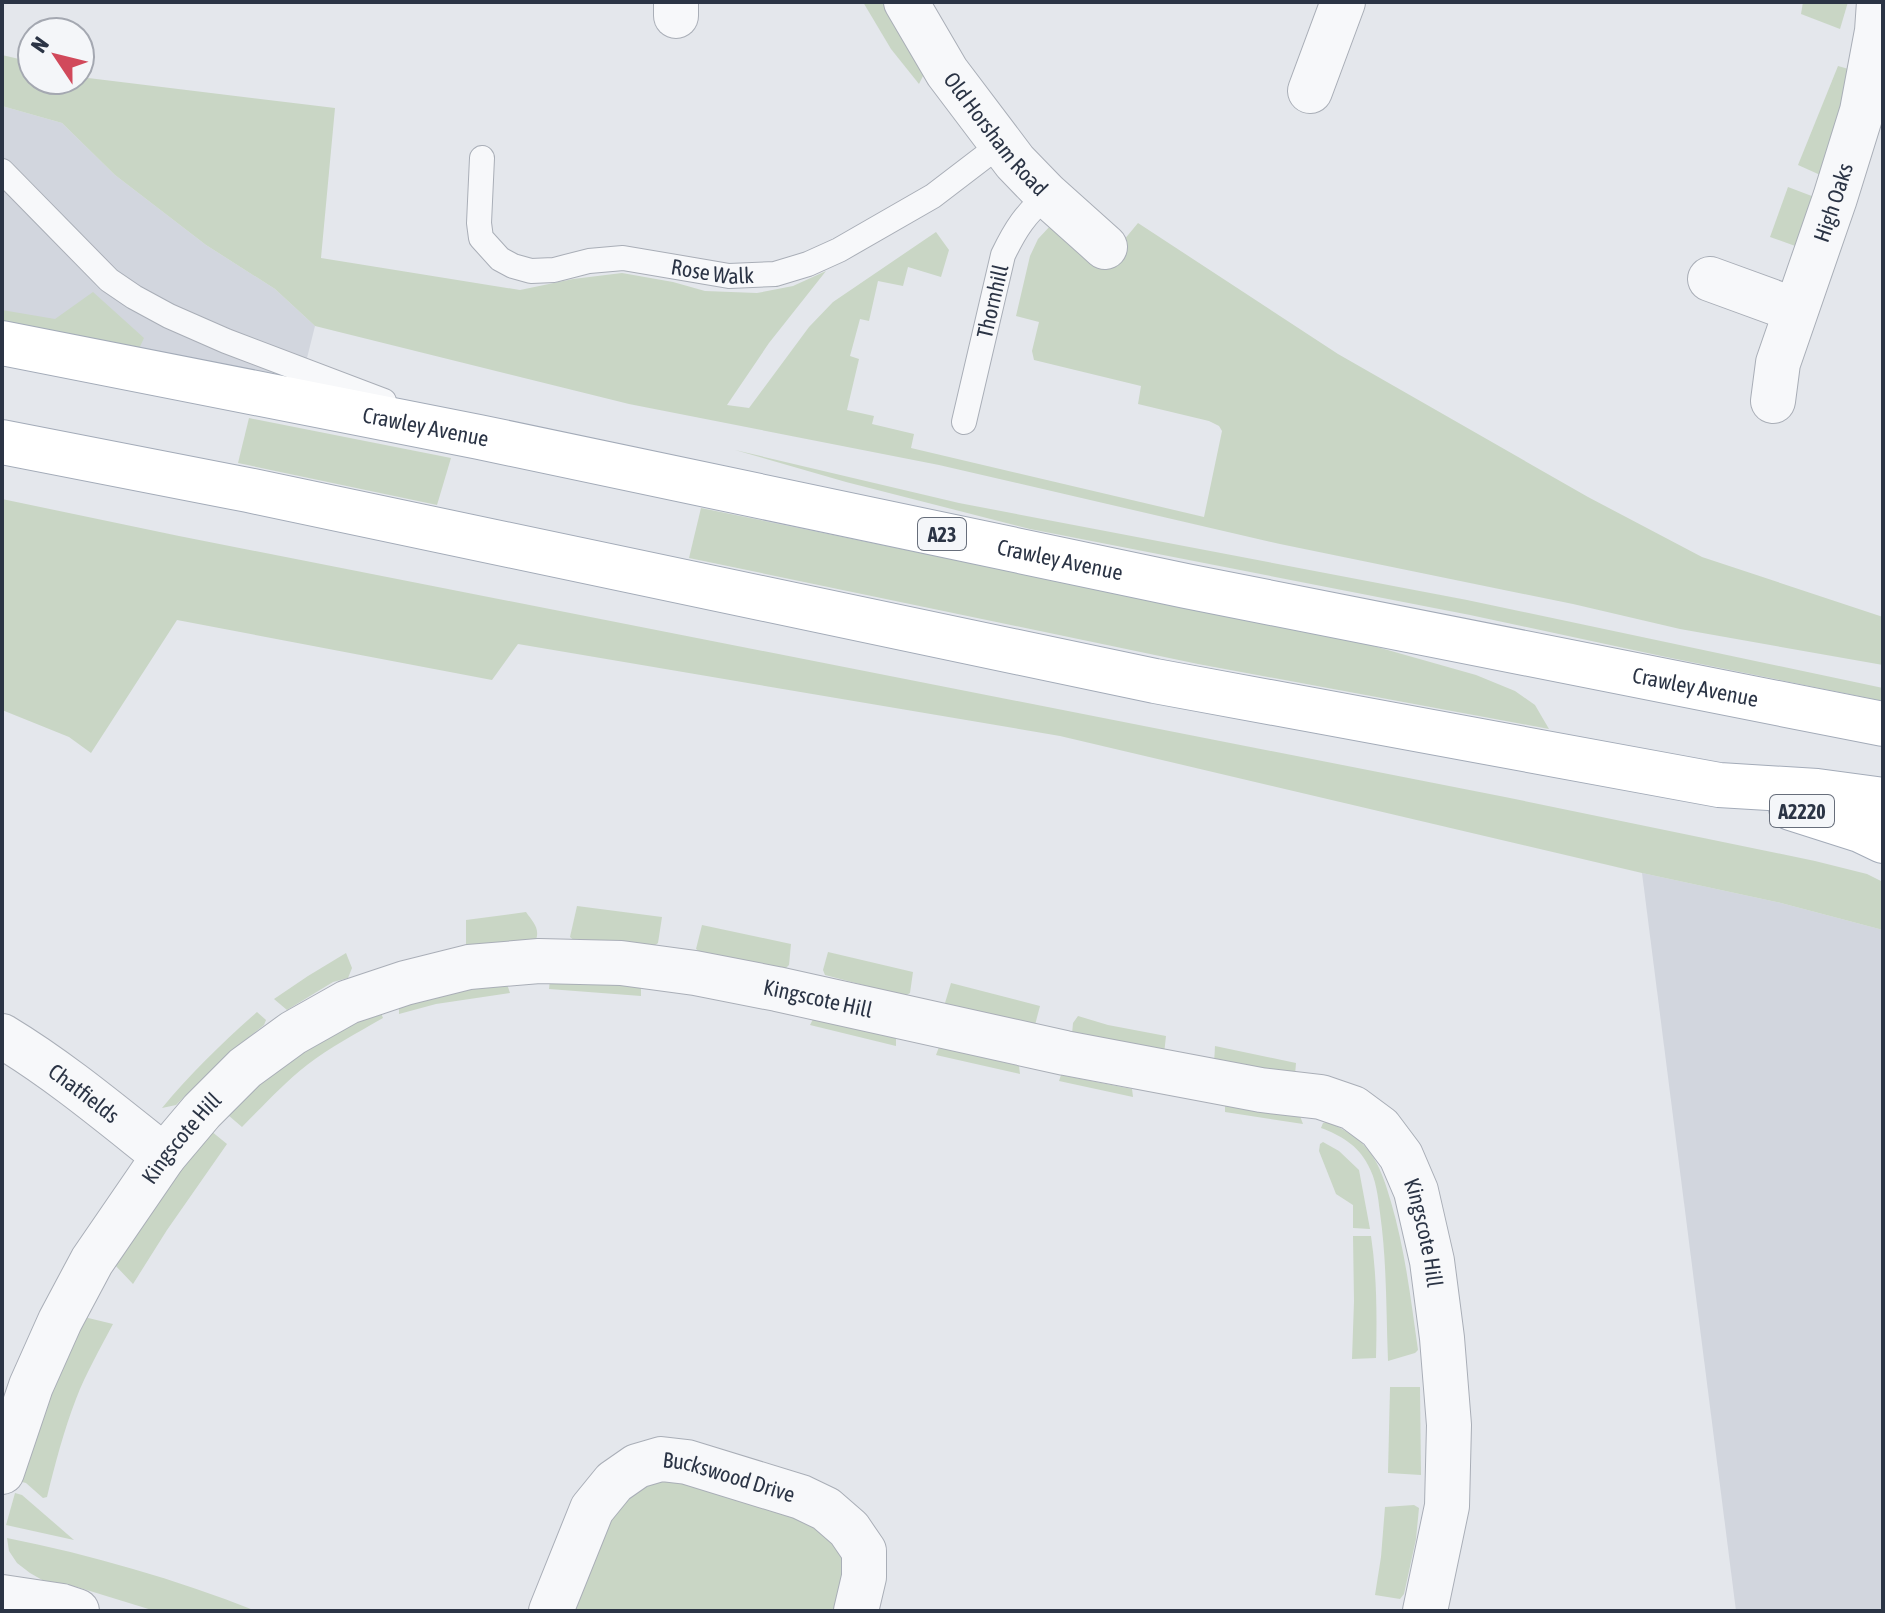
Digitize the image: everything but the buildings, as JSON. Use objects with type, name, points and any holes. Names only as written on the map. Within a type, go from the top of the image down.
[{"type":"main road","name":"Crawley Avenue","points":[[2,343],[479,437],[1202,589],[1883,724]]},
{"type":"main road","points":[[2,442],[1155,681],[1719,785],[1817,791],[1883,800]]},
{"type":"main road","name":"A2220","points":[[1719,785],[1860,830],[1883,841]]},
{"type":"street","name":"Old Horsham Road","points":[[906,2],[947,72],[1015,162],[1105,247]]},
{"type":"street","points":[[1310,91],[1343,2]]},
{"type":"street","name":"High Oaks","points":[[1773,401],[1778,363],[1862,111],[1877,31],[1879,2]]},
{"type":"street","points":[[1710,279],[1795,310]]},
{"type":"street","name":"Kingscote Hill","points":[[2,1472],[31,1386],[60,1321],[92,1261],[164,1156],[202,1111],[245,1068],[293,1033],[348,1002],[405,983],[469,967],[539,961],[621,963],[695,973],[1065,1053],[1261,1090],[1321,1097],[1353,1108],[1380,1128],[1401,1156],[1416,1191],[1434,1276],[1442,1338],[1449,1425],[1447,1506],[1425,1611]]},
{"type":"street","name":"Chatfields","points":[[2,1036],[95,1100],[164,1156]]},
{"type":"street","name":"Buckswood Drive","points":[[551,1611],[592,1509],[614,1482],[637,1466],[661,1459],[702,1466],[801,1497],[826,1509],[849,1529],[864,1551],[864,1577],[856,1611]]},
{"type":"street","points":[[2,1597],[77,1611]]},
{"type":"lane","name":"Rose Walk","points":[[482,158],[481,238],[500,259],[513,266],[531,271],[554,270],[589,261],[623,258],[729,276],[775,274],[839,250],[933,196],[1001,144]]},
{"type":"lane","points":[[2,171],[109,280],[134,297],[226,341],[479,437]]},
{"type":"lane","name":"Thornhill","points":[[964,422],[1003,255],[1025,215],[1047,195]]},
{"type":"shaded area","points":[[2,106],[62,123],[115,175],[206,245],[275,289],[315,326],[301,382],[2,326]]},
{"type":"shaded area","points":[[1642,873],[1781,903],[1883,930],[1883,1611],[1736,1611]]},
{"type":"green space","points":[[863,2],[883,2],[924,74],[919,84],[891,49]]},
{"type":"green space","points":[[1803,2],[1848,2],[1840,29],[1801,14]]},
{"type":"green space","points":[[2,55],[16,58],[16,96],[96,96],[96,79],[335,108],[321,258],[520,290],[622,273],[705,291],[757,293],[793,286],[826,271],[769,343],[727,405],[749,408],[809,327],[833,302],[936,232],[949,250],[941,277],[908,267],[903,286],[878,281],[869,321],[860,319],[850,356],[859,359],[847,410],[874,416],[872,424],[914,434],[911,448],[1204,517],[1222,431],[1219,426],[1138,404],[1141,386],[1034,360],[1032,351],[1039,322],[1016,316],[1030,256],[1038,239],[1051,225],[1104,264],[1138,223],[1338,354],[1588,497],[1702,557],[1883,617],[1883,665],[1680,629],[1280,544],[939,465],[629,404],[315,326],[275,289],[206,245],[115,175],[62,123],[2,106]]},
{"type":"green space","points":[[1838,66],[1852,70],[1827,178],[1798,165]]},
{"type":"green space","points":[[1788,187],[1817,198],[1798,247],[1770,237]]},
{"type":"green space","points":[[93,292],[144,338],[137,353],[2,326],[2,310],[55,319]]},
{"type":"green space","points":[[249,418],[451,458],[437,505],[238,463]]},
{"type":"green space","points":[[735,450],[959,503],[1467,600],[1883,688],[1883,701],[1470,615],[1030,529]]},
{"type":"green space","points":[[2,499],[1815,861],[1867,874],[1883,882],[1883,930],[1781,903],[1060,736],[518,644],[492,680],[177,620],[91,753],[69,737],[2,710]]},
{"type":"green space","points":[[701,508],[1363,643],[1476,675],[1515,691],[1535,705],[1549,729],[1198,664],[689,558]]},
{"type":"green space","points":[[577,906],[662,917],[658,943],[651,948],[575,941],[570,937]]},
{"type":"green space","points":[[526,912],[536,929],[536,940],[471,948],[466,945],[466,920]]},
{"type":"green space","points":[[702,925],[791,944],[789,965],[785,969],[703,954],[696,949]]},
{"type":"green space","points":[[828,952],[913,972],[910,993],[905,996],[825,975],[823,970]]},
{"type":"green space","points":[[346,953],[352,968],[348,978],[333,982],[287,1010],[274,999],[308,976]]},
{"type":"green space","points":[[550,980],[641,987],[641,996],[549,989]]},
{"type":"green space","points":[[951,983],[1040,1006],[1035,1025],[948,1008],[945,1003]]},
{"type":"green space","points":[[507,984],[510,993],[436,1004],[399,1014],[399,1004]]},
{"type":"green space","points":[[257,1012],[266,1020],[264,1025],[229,1053],[176,1105],[162,1108],[184,1082]]},
{"type":"green space","points":[[381,1013],[383,1018],[307,1065],[242,1127],[228,1115],[255,1084],[334,1027]]},
{"type":"green space","points":[[1078,1016],[1166,1036],[1164,1054],[1072,1034],[1073,1023]]},
{"type":"green space","points":[[814,1017],[896,1036],[896,1046],[810,1025]]},
{"type":"green space","points":[[1215,1046],[1296,1063],[1295,1075],[1214,1064]]},
{"type":"green space","points":[[939,1047],[1019,1066],[1020,1074],[936,1055]]},
{"type":"green space","points":[[1061,1075],[1132,1089],[1133,1097],[1059,1081]]},
{"type":"green space","points":[[1225,1106],[1300,1116],[1303,1124],[1225,1112]]},
{"type":"green space","points":[[1328,1122],[1365,1146],[1382,1175],[1404,1257],[1418,1350],[1415,1353],[1388,1361],[1384,1250],[1375,1182],[1364,1158],[1354,1146],[1321,1128],[1323,1123]]},
{"type":"green space","points":[[211,1131],[227,1144],[133,1284],[114,1264],[146,1213]]},
{"type":"green space","points":[[1323,1142],[1339,1151],[1359,1170],[1370,1229],[1353,1228],[1353,1205],[1336,1194],[1319,1151]]},
{"type":"green space","points":[[1353,1236],[1371,1236],[1376,1297],[1376,1358],[1352,1359]]},
{"type":"green space","points":[[80,1316],[113,1324],[76,1399],[47,1497],[43,1498],[26,1483],[18,1481]]},
{"type":"green space","points":[[1390,1387],[1420,1387],[1421,1475],[1388,1473]]},
{"type":"green space","points":[[665,1477],[822,1526],[847,1560],[838,1611],[569,1611],[620,1498]]},
{"type":"green space","points":[[15,1493],[22,1495],[74,1540],[6,1525]]},
{"type":"green space","points":[[1414,1505],[1419,1508],[1416,1539],[1404,1594],[1400,1599],[1375,1595],[1385,1507]]},
{"type":"green space","points":[[7,1538],[133,1569],[256,1611],[155,1611],[77,1587],[44,1581],[17,1563],[9,1551]]}]
